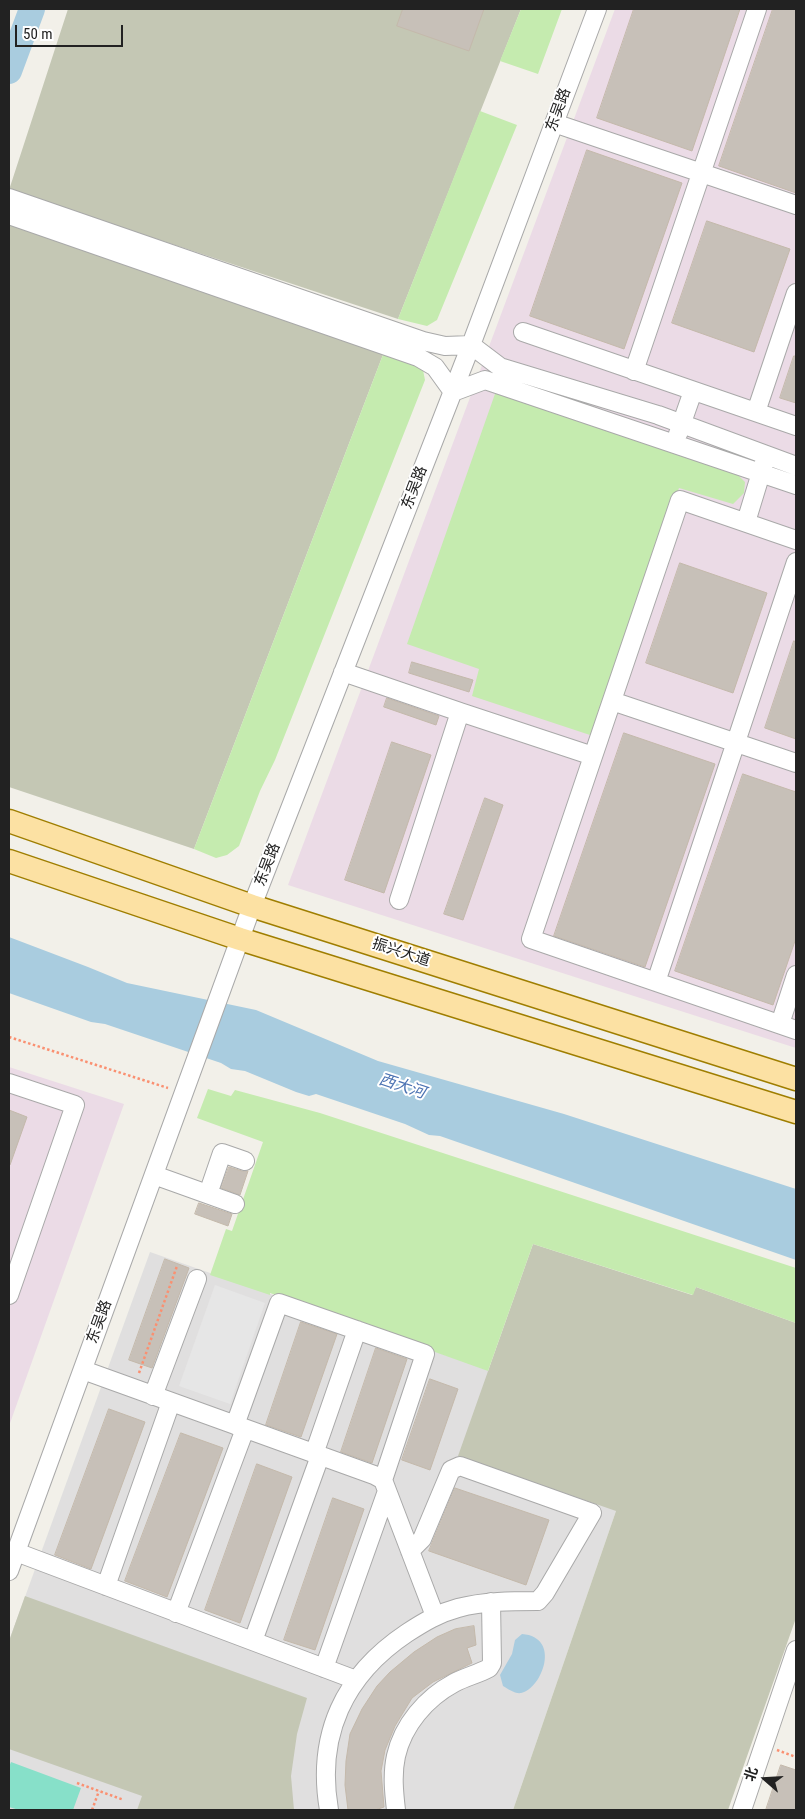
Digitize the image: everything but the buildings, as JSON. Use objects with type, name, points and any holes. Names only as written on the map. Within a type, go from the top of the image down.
[{"type":"main road","name":"振兴大道","points":[[9,821],[252,906],[796,1079]]},
{"type":"main road","points":[[9,861],[240,939],[796,1112]]},
{"type":"street","name":"东吴路","points":[[9,1571],[252,906],[453,392],[596,9]]},
{"type":"street","points":[[634,371],[757,9]]},
{"type":"street","points":[[554,123],[796,205]]},
{"type":"street","points":[[9,198],[423,341],[445,346],[471,345],[500,367],[681,424],[796,466]]},
{"type":"street","points":[[9,215],[418,357],[435,367],[453,392],[485,380],[796,485]]},
{"type":"street","points":[[756,412],[796,293]]},
{"type":"street","points":[[523,332],[796,426]]},
{"type":"street","points":[[675,444],[693,391]]},
{"type":"street","points":[[746,522],[766,455]]},
{"type":"street","points":[[796,540],[680,500],[531,939],[788,1027],[796,975]]},
{"type":"street","points":[[656,982],[796,562]]},
{"type":"street","points":[[343,672],[593,756]]},
{"type":"street","points":[[612,701],[796,764]]},
{"type":"street","points":[[399,900],[460,712]]},
{"type":"street","points":[[9,1082],[75,1105],[9,1295]]},
{"type":"street","points":[[208,1194],[222,1153],[245,1161]]},
{"type":"street","points":[[154,1175],[235,1204]]},
{"type":"street","points":[[154,1396],[197,1279]]},
{"type":"street","points":[[176,1613],[240,1427],[279,1303],[425,1354],[385,1485],[324,1668]]},
{"type":"street","points":[[253,1641],[317,1455],[357,1330]]},
{"type":"street","points":[[82,1370],[317,1455],[385,1485],[435,1616]]},
{"type":"street","points":[[106,1586],[171,1402]]},
{"type":"street","points":[[329,1810],[326,1790],[326,1757],[332,1729],[344,1698],[362,1671],[391,1644],[435,1616],[458,1608],[491,1602],[538,1601],[592,1513],[460,1466],[451,1470],[422,1538],[410,1551]]},
{"type":"street","points":[[16,1552],[356,1680]]},
{"type":"street","points":[[396,1810],[393,1786],[396,1757],[403,1736],[418,1711],[433,1696],[455,1682],[489,1668],[492,1663],[491,1602]]},
{"type":"street","points":[[742,1810],[796,1650]]},
{"type":"path","points":[[9,1037],[184,1093]]},
{"type":"path","points":[[133,1388],[177,1266]]},
{"type":"path","points":[[77,1783],[124,1800]]},
{"type":"path","points":[[92,1810],[99,1791]]},
{"type":"shaded area","points":[[68,9],[521,9],[398,319],[9,190]]},
{"type":"shaded area","points":[[615,9],[796,9],[796,1048],[288,885]]},
{"type":"shaded area","points":[[9,223],[384,352],[194,849],[9,787]]},
{"type":"shaded area","points":[[9,1067],[124,1104],[9,1426]]},
{"type":"shaded area","points":[[533,1244],[692,1295],[696,1287],[796,1323],[796,1618],[728,1810],[513,1810],[616,1511],[458,1456]]},
{"type":"shaded area","points":[[150,1252],[488,1370],[616,1511],[513,1810],[9,1810],[9,1641]]},
{"type":"shaded area","points":[[215,1285],[265,1303],[230,1404],[179,1386]]},
{"type":"shaded area","points":[[25,1596],[307,1698],[297,1734],[291,1776],[294,1810],[137,1810],[142,1796],[9,1749],[9,1641]]},
{"type":"green space","points":[[521,9],[562,9],[538,74],[500,61]]},
{"type":"green space","points":[[480,111],[517,125],[437,320],[427,326],[398,319]]},
{"type":"green space","points":[[384,352],[423,370],[425,380],[275,760],[260,791],[239,846],[227,855],[216,858],[194,849]]},
{"type":"green space","points":[[496,391],[733,470],[745,482],[744,493],[733,504],[679,488],[593,736],[472,696],[479,669],[407,644]]},
{"type":"green space","points":[[208,1089],[231,1096],[235,1090],[320,1113],[796,1268],[796,1323],[696,1287],[693,1295],[533,1244],[488,1371],[270,1293],[270,1295],[210,1275],[226,1229],[232,1231],[263,1142],[197,1118]]},
{"type":"green space","points":[[11,1762],[81,1788],[73,1810],[19,1810],[9,1807],[9,1767]]},
{"type":"water","name":"西大河","points":[[9,937],[127,983],[256,1010],[378,1061],[564,1114],[796,1189],[796,1260],[440,1136],[429,1135],[405,1124],[316,1094],[309,1096],[296,1092],[245,1071],[231,1069],[221,1063],[105,1024],[91,1022],[9,993]]},
{"type":"water","points":[[522,1634],[534,1637],[542,1644],[545,1653],[541,1673],[536,1683],[529,1689],[519,1693],[503,1686],[500,1675],[512,1654],[515,1640]]},
{"type":"waterway","points":[[9,71],[32,9]]}]
